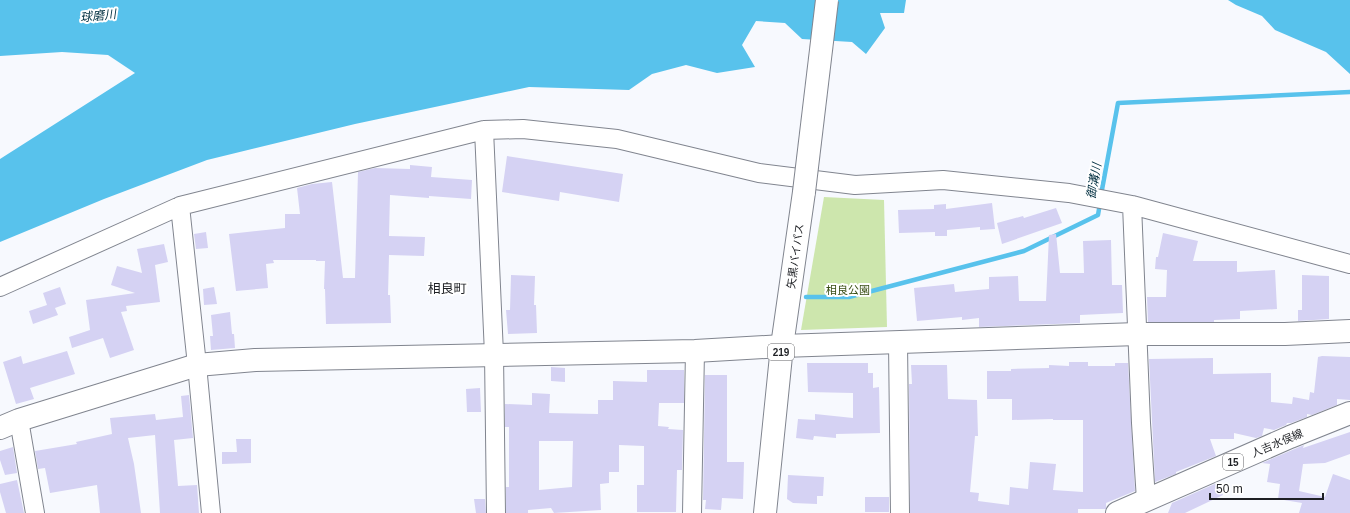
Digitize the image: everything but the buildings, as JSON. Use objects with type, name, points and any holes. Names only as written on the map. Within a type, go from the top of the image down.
[{"type":"main road","name":"矢黒バイパス","points":[[765,513],[782,346],[804,192],[827,0]]},
{"type":"main road","points":[[10,424],[198,366],[255,360],[494,354],[695,352],[782,346],[1138,334],[1285,334],[1350,331]]},
{"type":"main road","name":"人吉水俣線","points":[[1117,513],[1290,437],[1350,413]]},
{"type":"street","points":[[0,287],[180,206],[484,130],[523,129],[617,139],[759,174],[855,185],[944,180],[1069,193],[1132,205],[1350,264]]},
{"type":"street","points":[[484,130],[494,354],[496,513]]},
{"type":"street","points":[[1132,205],[1141,423],[1146,500]]},
{"type":"street","points":[[180,206],[198,366],[211,513]]},
{"type":"street","points":[[898,342],[900,513]]},
{"type":"street","points":[[692,513],[695,352]]},
{"type":"street","points":[[10,424],[35,513]]},
{"type":"green space","name":"相良公園","points":[[824,197],[884,200],[887,327],[801,330]]},
{"type":"water","name":"球磨川","points":[[0,0],[906,0],[904,13],[880,13],[885,28],[866,54],[852,42],[802,39],[785,23],[756,21],[742,45],[755,67],[717,73],[686,65],[652,74],[629,90],[529,87],[355,124],[207,160],[104,199],[0,242],[0,159],[135,73],[108,55],[62,52],[0,56]]},
{"type":"water","points":[[1228,0],[1350,0],[1350,74],[1326,52],[1275,30],[1262,16]]},
{"type":"waterway","name":"御溝川","points":[[1101,195],[1118,103],[1350,92]]},
{"type":"waterway","name":"御溝川","points":[[806,297],[849,297],[1024,251],[1098,215],[1100,203]]},
{"type":"district","name":"相良町","points":[[447,288]]}]
